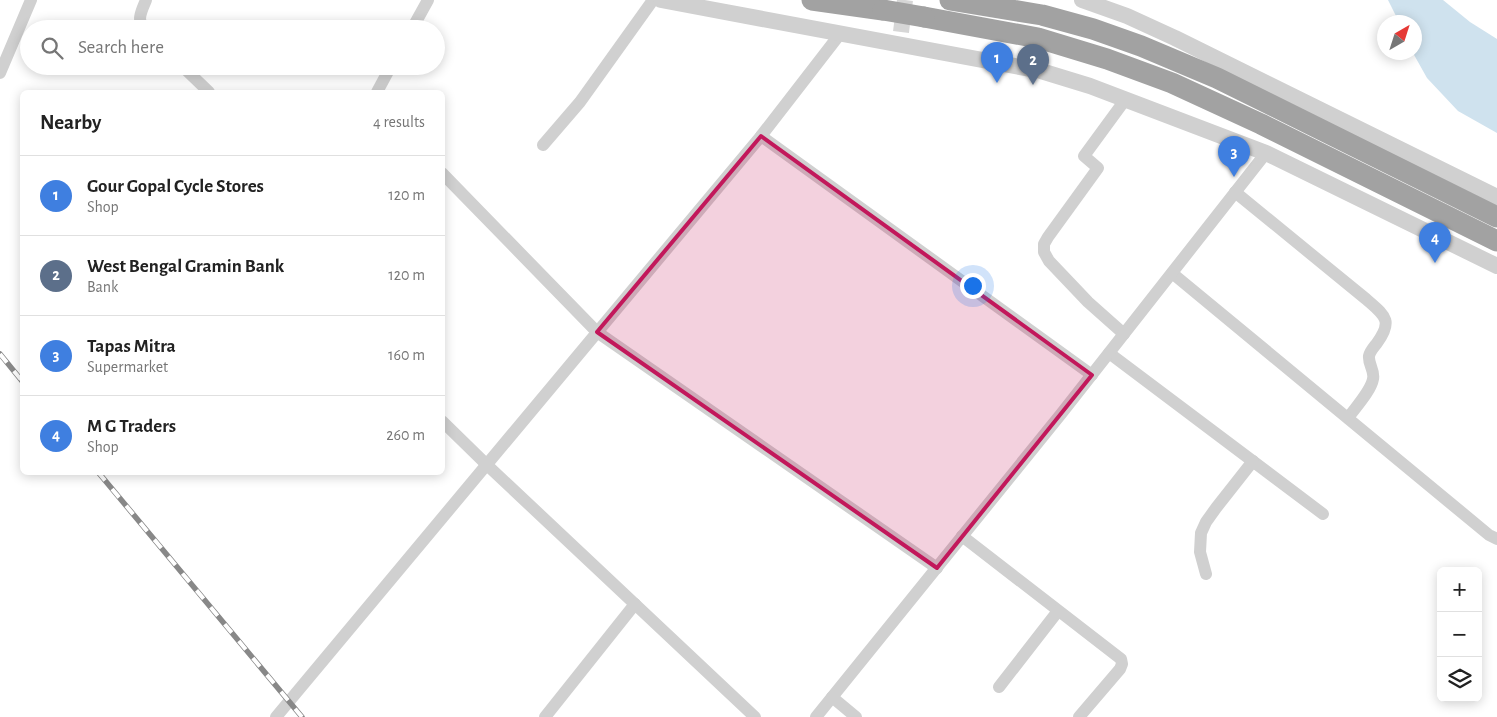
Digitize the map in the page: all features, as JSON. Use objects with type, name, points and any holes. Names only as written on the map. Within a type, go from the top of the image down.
[{"type":"highway","points":[[812,0],[883,10],[1038,38],[1108,59],[1172,83],[1261,124],[1497,241]]},
{"type":"highway","points":[[950,0],[1042,15],[1093,29],[1141,46],[1226,82],[1497,217]]},
{"type":"street","points":[[23,20],[31,0]]},
{"type":"street","points":[[140,20],[146,0]]},
{"type":"street","points":[[417,20],[428,0]]},
{"type":"street","points":[[543,146],[580,102],[653,0]]},
{"type":"street","points":[[661,0],[840,34],[900,38],[1041,71],[1090,86],[1266,153],[1497,266]]},
{"type":"street","points":[[1082,0],[1127,16],[1175,38],[1497,197]]},
{"type":"street","points":[[0,73],[20,26]]},
{"type":"street","points":[[276,717],[761,136],[840,34]]},
{"type":"street","points":[[191,75],[207,90]]},
{"type":"street","points":[[378,90],[386,75]]},
{"type":"street","points":[[1124,334],[1088,302],[1049,261],[1044,252],[1044,244],[1098,168],[1084,156],[1125,100]]},
{"type":"street","points":[[761,136],[1092,375]]},
{"type":"street","points":[[816,717],[1092,375],[1266,153]]},
{"type":"street","points":[[445,176],[597,332],[937,568]]},
{"type":"street","points":[[1235,192],[1366,299],[1385,319],[1387,325],[1384,333],[1371,350],[1369,357],[1373,370],[1373,379],[1370,387],[1348,418]]},
{"type":"street","points":[[1172,273],[1489,535],[1497,539]]},
{"type":"street","points":[[1109,353],[1323,514]]},
{"type":"street","points":[[445,424],[486,465],[755,717]]},
{"type":"street","points":[[1206,574],[1200,552],[1200,533],[1216,508],[1253,461]]},
{"type":"street","points":[[962,536],[1122,662],[1120,669],[1079,717]]},
{"type":"street","points":[[545,717],[635,604]]},
{"type":"street","points":[[999,688],[1058,611]]},
{"type":"street","points":[[832,697],[856,717]]},
{"type":"highlighted area","points":[[761,136],[1092,375],[937,568],[597,332]]},
{"type":"water","points":[[1388,0],[1443,0],[1470,22],[1497,39],[1497,133],[1458,111],[1427,78],[1417,60],[1422,60],[1422,15],[1396,15]]},
{"type":"tunnel","points":[[901,32],[905,0]]},
{"type":"railway","points":[[0,354],[20,379]]},
{"type":"railway","points":[[100,475],[302,717]]},
{"type":"place","name":"Gour Gopal Cycle Stores","points":[[997,83]]},
{"type":"place","name":"West Bengal Gramin Bank","points":[[1033,85]]},
{"type":"place","name":"Tapas Mitra","points":[[1234,177]]},
{"type":"place","name":"M G Traders","points":[[1435,263]]}]
